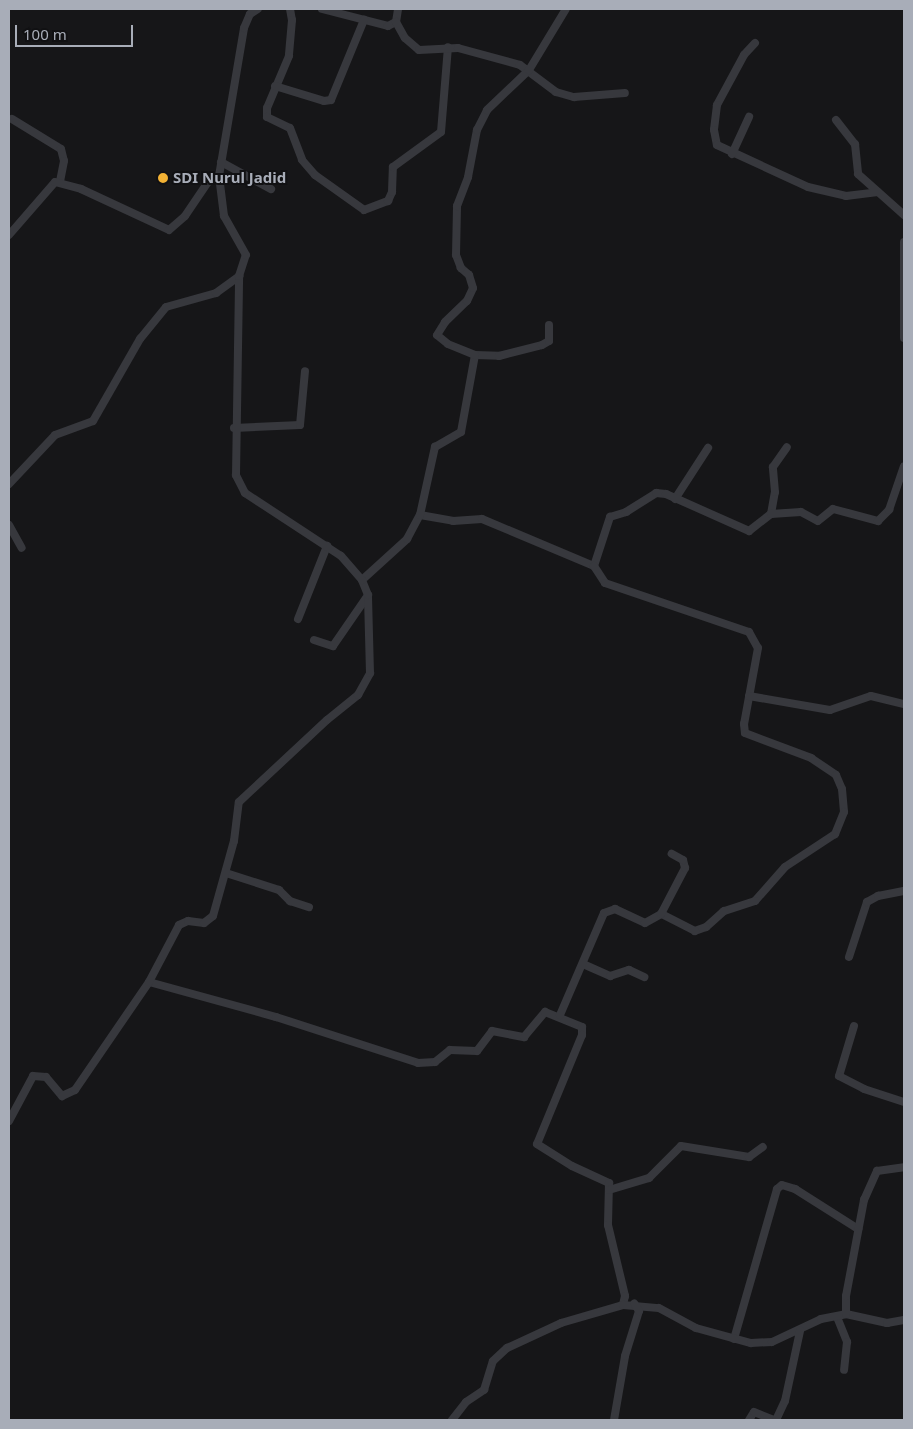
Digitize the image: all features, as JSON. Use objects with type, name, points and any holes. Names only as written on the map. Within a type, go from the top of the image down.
[{"type":"street","points":[[9,1121],[33,1076],[46,1077],[62,1096],[75,1090],[148,982],[182,922],[204,922],[213,916],[234,841],[236,810],[244,794],[366,687],[372,656],[367,634],[368,595],[362,580],[327,546],[298,531],[245,493],[236,475],[234,428],[239,276],[246,255],[224,216],[219,176],[244,28],[250,14],[258,9]]},
{"type":"street","points":[[290,9],[292,20],[289,56],[275,86],[267,117],[290,128],[302,160],[322,182],[361,209],[369,209],[391,197],[393,167],[442,129],[448,47]]},
{"type":"street","points":[[322,9],[388,26],[396,22]]},
{"type":"street","points":[[398,9],[396,22],[405,38],[419,50],[448,47],[529,70],[556,92],[574,97],[625,93]]},
{"type":"street","points":[[549,325],[549,341],[542,345],[499,356],[475,355],[448,344],[437,335],[445,322],[467,301],[472,288],[469,275],[461,268],[456,255],[457,206],[468,177],[477,130],[487,110],[529,70],[566,9]]},
{"type":"street","points":[[275,86],[324,101],[331,100],[364,20]]},
{"type":"street","points":[[755,44],[727,84],[716,111],[714,139],[732,154],[812,188],[846,196],[878,192]]},
{"type":"street","points":[[732,154],[749,117]]},
{"type":"street","points":[[12,119],[61,149],[64,161],[60,182]]},
{"type":"street","points":[[836,120],[856,144],[858,174],[904,215]]},
{"type":"street","points":[[221,162],[271,189]]},
{"type":"street","points":[[9,235],[47,188],[60,182],[169,230],[185,216],[208,182],[219,176]]},
{"type":"street","points":[[904,242],[904,338]]},
{"type":"street","points":[[9,484],[55,435],[92,420],[140,339],[166,307],[216,293],[239,276]]},
{"type":"street","points":[[362,580],[404,543],[420,515],[435,448],[461,432],[465,421],[475,355]]},
{"type":"street","points":[[234,428],[300,425],[305,372]]},
{"type":"street","points":[[771,514],[775,492],[773,467],[787,447]]},
{"type":"street","points":[[675,498],[708,448]]},
{"type":"street","points":[[594,566],[610,517],[626,512],[656,493],[675,498],[749,531],[771,514],[801,512],[818,521],[833,510],[878,521],[889,510],[904,466]]},
{"type":"street","points":[[420,515],[453,521],[482,519],[594,566],[605,583],[749,632],[758,648],[749,696],[745,733],[811,758],[836,775],[842,789],[844,812],[840,826],[822,845],[785,867],[755,901],[715,916],[700,930],[690,930],[661,914]]},
{"type":"street","points":[[9,525],[22,548]]},
{"type":"street","points":[[298,619],[327,546]]},
{"type":"street","points":[[314,640],[333,646],[368,595]]},
{"type":"street","points":[[749,696],[830,710],[871,696],[904,704]]},
{"type":"street","points":[[560,1015],[584,964],[606,910],[615,909],[645,923],[661,914],[686,868],[683,860],[672,854]]},
{"type":"street","points":[[226,874],[279,890],[290,901],[309,907]]},
{"type":"street","points":[[849,957],[867,902],[878,896],[904,891]]},
{"type":"street","points":[[584,964],[610,976],[629,970],[644,977]]},
{"type":"street","points":[[148,982],[276,1016],[418,1063],[431,1064],[450,1050],[477,1051],[492,1031],[524,1038],[543,1013],[560,1015],[582,1027],[584,1031],[537,1144],[572,1166],[606,1180],[609,1190],[608,1225],[625,1296],[623,1305]]},
{"type":"street","points":[[854,1026],[839,1076],[864,1089],[904,1102]]},
{"type":"street","points":[[609,1190],[649,1178],[681,1146],[749,1157],[763,1147]]},
{"type":"street","points":[[846,1314],[846,1296],[864,1200],[878,1171],[904,1167]]},
{"type":"street","points":[[734,1339],[777,1189],[782,1185],[795,1189],[858,1229]]},
{"type":"street","points":[[614,1420],[624,1356],[639,1311],[634,1303]]},
{"type":"street","points":[[452,1420],[466,1402],[484,1390],[493,1362],[507,1348],[561,1323],[623,1305],[634,1303],[659,1308],[696,1328],[734,1339],[761,1343],[800,1331],[821,1319],[846,1314],[886,1323],[904,1320]]},
{"type":"street","points":[[837,1317],[847,1342],[844,1370]]},
{"type":"street","points":[[749,1420],[754,1412],[775,1420],[785,1401],[800,1331]]},
{"type":"place","name":"SDI Nurul Jadid","points":[[163,178]]}]
